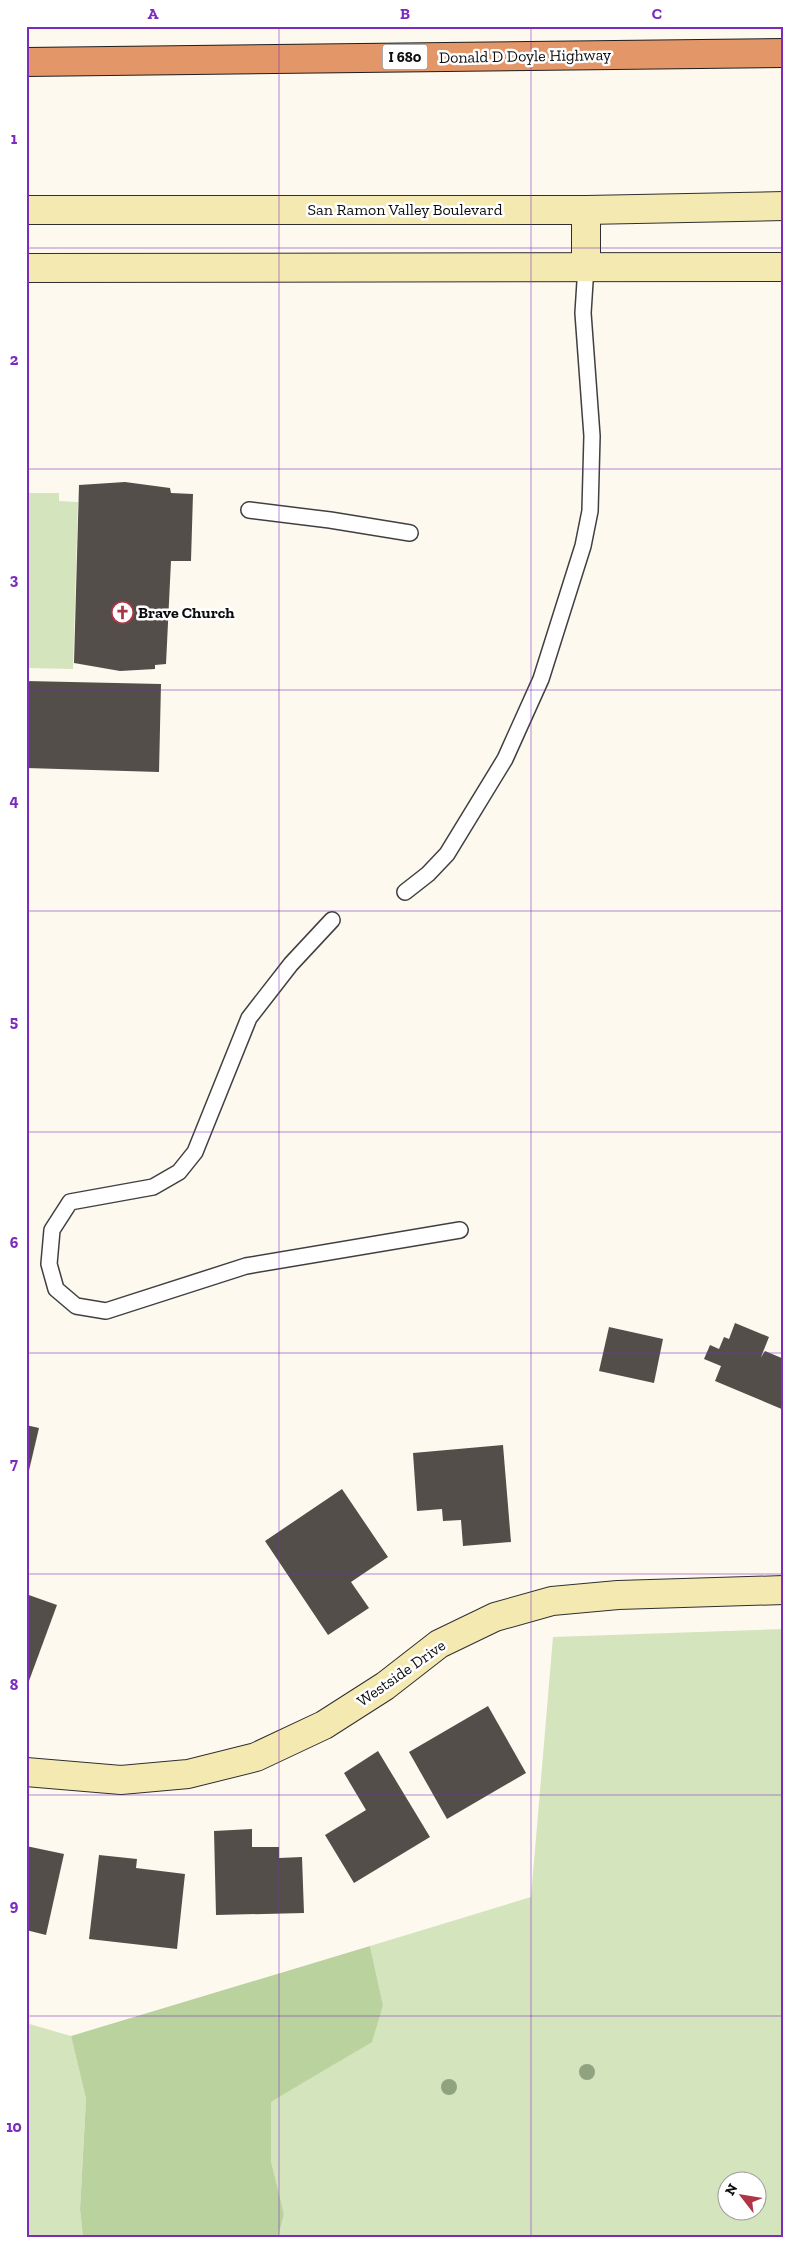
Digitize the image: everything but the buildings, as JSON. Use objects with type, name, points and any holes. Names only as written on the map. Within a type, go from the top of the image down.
[{"type":"highway","name":"Donald D Doyle Highway","points":[[26,62],[784,53]]},
{"type":"main road","name":"San Ramon Valley Boulevard","points":[[26,210],[586,210],[784,206]]},
{"type":"main road","points":[[586,210],[586,266]]},
{"type":"main road","points":[[26,268],[784,267]]},
{"type":"main road","name":"Westside Drive","points":[[26,1772],[50,1776],[121,1780],[188,1774],[256,1757],[324,1725],[385,1686],[439,1644],[494,1616],[552,1601],[618,1595],[784,1590]]},
{"type":"lane","points":[[404,892],[428,874],[447,854],[505,759],[541,679],[583,546],[590,510],[592,436],[583,313],[586,266]]},
{"type":"lane","points":[[249,510],[330,520],[410,533]]},
{"type":"lane","points":[[332,920],[292,964],[249,1018],[195,1152],[179,1172],[152,1188],[70,1202],[52,1230],[49,1264],[56,1289],[76,1306],[106,1311],[152,1298],[246,1266],[460,1230]]},
{"type":"green space","points":[[26,493],[59,493],[59,501],[78,502],[73,669],[26,668]]},
{"type":"green space","points":[[784,1629],[784,2238],[278,2238],[284,2214],[271,2161],[271,2102],[338,2062],[383,2005],[370,1946],[531,1897],[553,1637]]},
{"type":"green space","points":[[370,1946],[383,2005],[372,2042],[271,2102],[271,2161],[284,2214],[278,2238],[83,2238],[80,2209],[86,2099],[71,2036]]},
{"type":"green space","points":[[26,2023],[71,2036],[86,2099],[80,2209],[83,2238],[26,2238]]},
{"type":"place","name":"Brave Church","points":[[122,612]]}]
